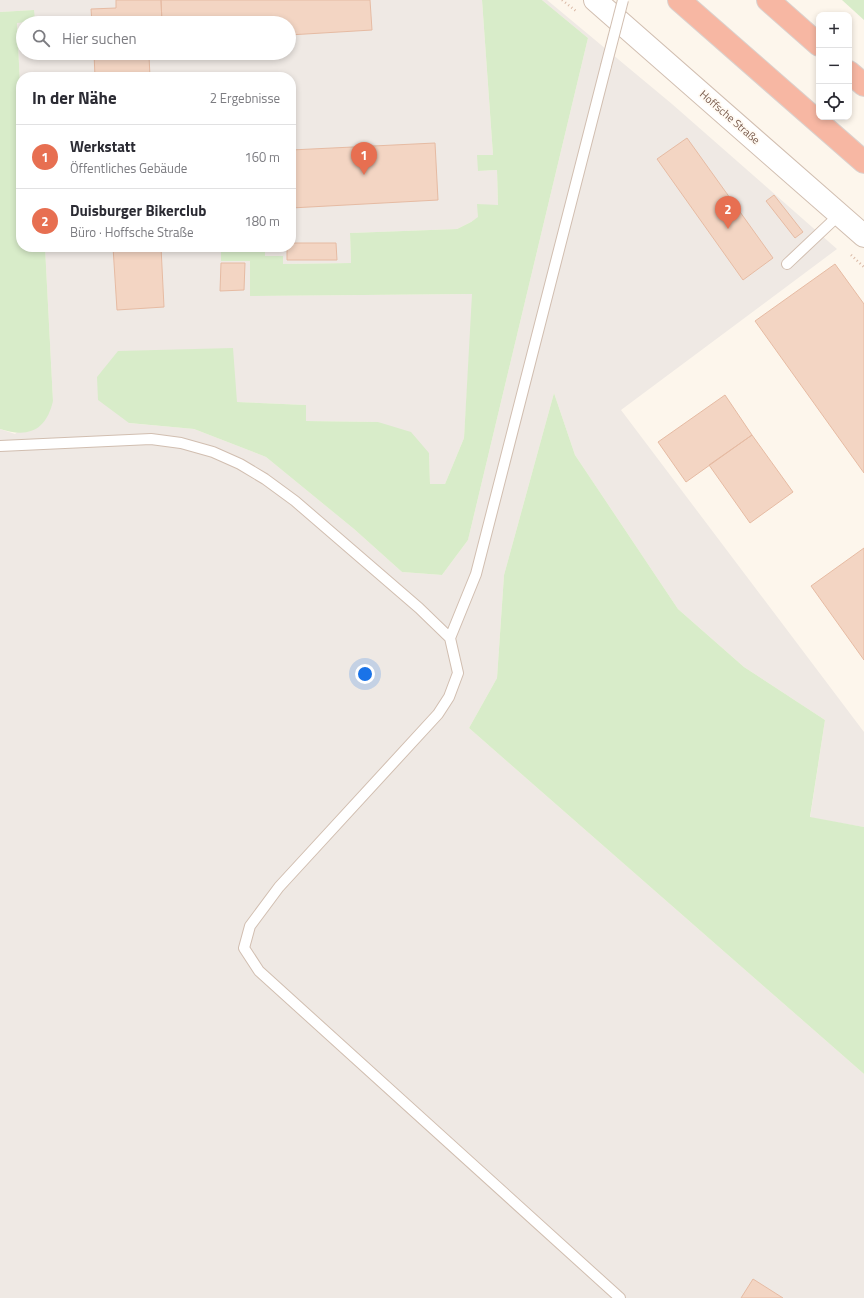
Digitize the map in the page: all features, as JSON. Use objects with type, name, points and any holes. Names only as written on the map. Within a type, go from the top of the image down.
[{"type":"highway","points":[[679,0],[864,162]]},
{"type":"highway","points":[[768,0],[816,42]]},
{"type":"highway","points":[[852,75],[864,85]]},
{"type":"street","name":"Hoffsche Straße","points":[[595,0],[864,236]]},
{"type":"lane","points":[[450,638],[462,614],[476,574],[623,0]]},
{"type":"lane","points":[[787,264],[840,214]]},
{"type":"lane","points":[[0,446],[151,440],[181,443],[213,452],[240,464],[265,479],[295,501],[419,608],[450,638],[458,673],[449,697],[438,714],[279,887],[250,926],[244,948],[259,971],[620,1298]]},
{"type":"shaded area","points":[[0,0],[482,0],[493,155],[478,171],[497,170],[498,205],[457,229],[350,233],[351,263],[283,264],[265,256],[265,252],[296,252],[296,72],[19,72],[19,60],[296,60],[296,16],[26,16],[34,10],[0,12]]},
{"type":"shaded area","points":[[542,0],[547,0],[672,104],[837,249],[621,410],[864,732],[864,827],[810,818],[825,720],[744,667],[678,609],[575,455],[554,393],[504,575],[497,678],[469,728],[864,1074],[864,1298],[0,1298],[0,429],[15,434],[53,401],[45,252],[221,252],[221,261],[250,261],[251,296],[473,294],[464,438],[445,484],[430,484],[429,453],[378,422],[306,421],[306,405],[237,402],[128,423],[194,429],[266,457],[354,529],[402,572],[442,575],[468,540],[588,38]]},
{"type":"green space","points":[[482,0],[542,0],[588,38],[468,540],[442,575],[402,572],[354,529],[266,457],[194,429],[129,423],[98,400],[97,377],[118,351],[233,348],[237,402],[306,405],[306,421],[378,422],[411,432],[429,453],[430,484],[445,484],[464,438],[472,294],[250,296],[250,261],[221,261],[221,252],[265,252],[265,256],[283,256],[283,264],[351,263],[350,233],[457,229],[478,217],[477,204],[498,205],[497,170],[478,171],[477,155],[493,155]]},
{"type":"green space","points":[[842,0],[864,0],[864,20]]},
{"type":"green space","points":[[34,10],[35,16],[16,16],[16,60],[19,60],[19,72],[16,72],[16,252],[45,252],[53,401],[46,419],[41,425],[34,430],[19,433],[0,429],[0,12]]},
{"type":"green space","points":[[554,393],[575,455],[678,609],[744,667],[825,720],[810,817],[864,827],[864,1074],[469,728],[497,678],[504,575]]},
{"type":"building","points":[[116,0],[161,0],[162,16],[92,16],[91,9],[116,8]]},
{"type":"building","points":[[161,0],[370,0],[372,30],[296,35],[296,16],[162,16]]},
{"type":"building","points":[[94,60],[149,60],[150,72],[95,72]]},
{"type":"building","points":[[687,138],[773,258],[743,280],[657,159]]},
{"type":"building","points":[[435,143],[438,200],[296,208],[296,150]]},
{"type":"building","points":[[774,195],[803,232],[795,238],[766,201]]},
{"type":"building","points":[[296,243],[336,243],[337,260],[287,260],[287,252],[296,252]]},
{"type":"building","points":[[113,252],[161,252],[164,307],[117,310]]},
{"type":"building","points":[[221,263],[245,263],[244,290],[220,291]]},
{"type":"building","points":[[835,264],[864,304],[864,473],[755,321]]},
{"type":"building","points":[[725,395],[752,435],[686,482],[658,442]]},
{"type":"building","points":[[752,435],[793,492],[750,523],[709,465]]},
{"type":"building","points":[[864,548],[864,660],[811,586]]},
{"type":"building","points":[[753,1279],[783,1298],[741,1298]]},
{"type":"place","name":"Werkstatt","points":[[364,175]]},
{"type":"place","name":"Duisburger Bikerclub","points":[[728,229]]}]
